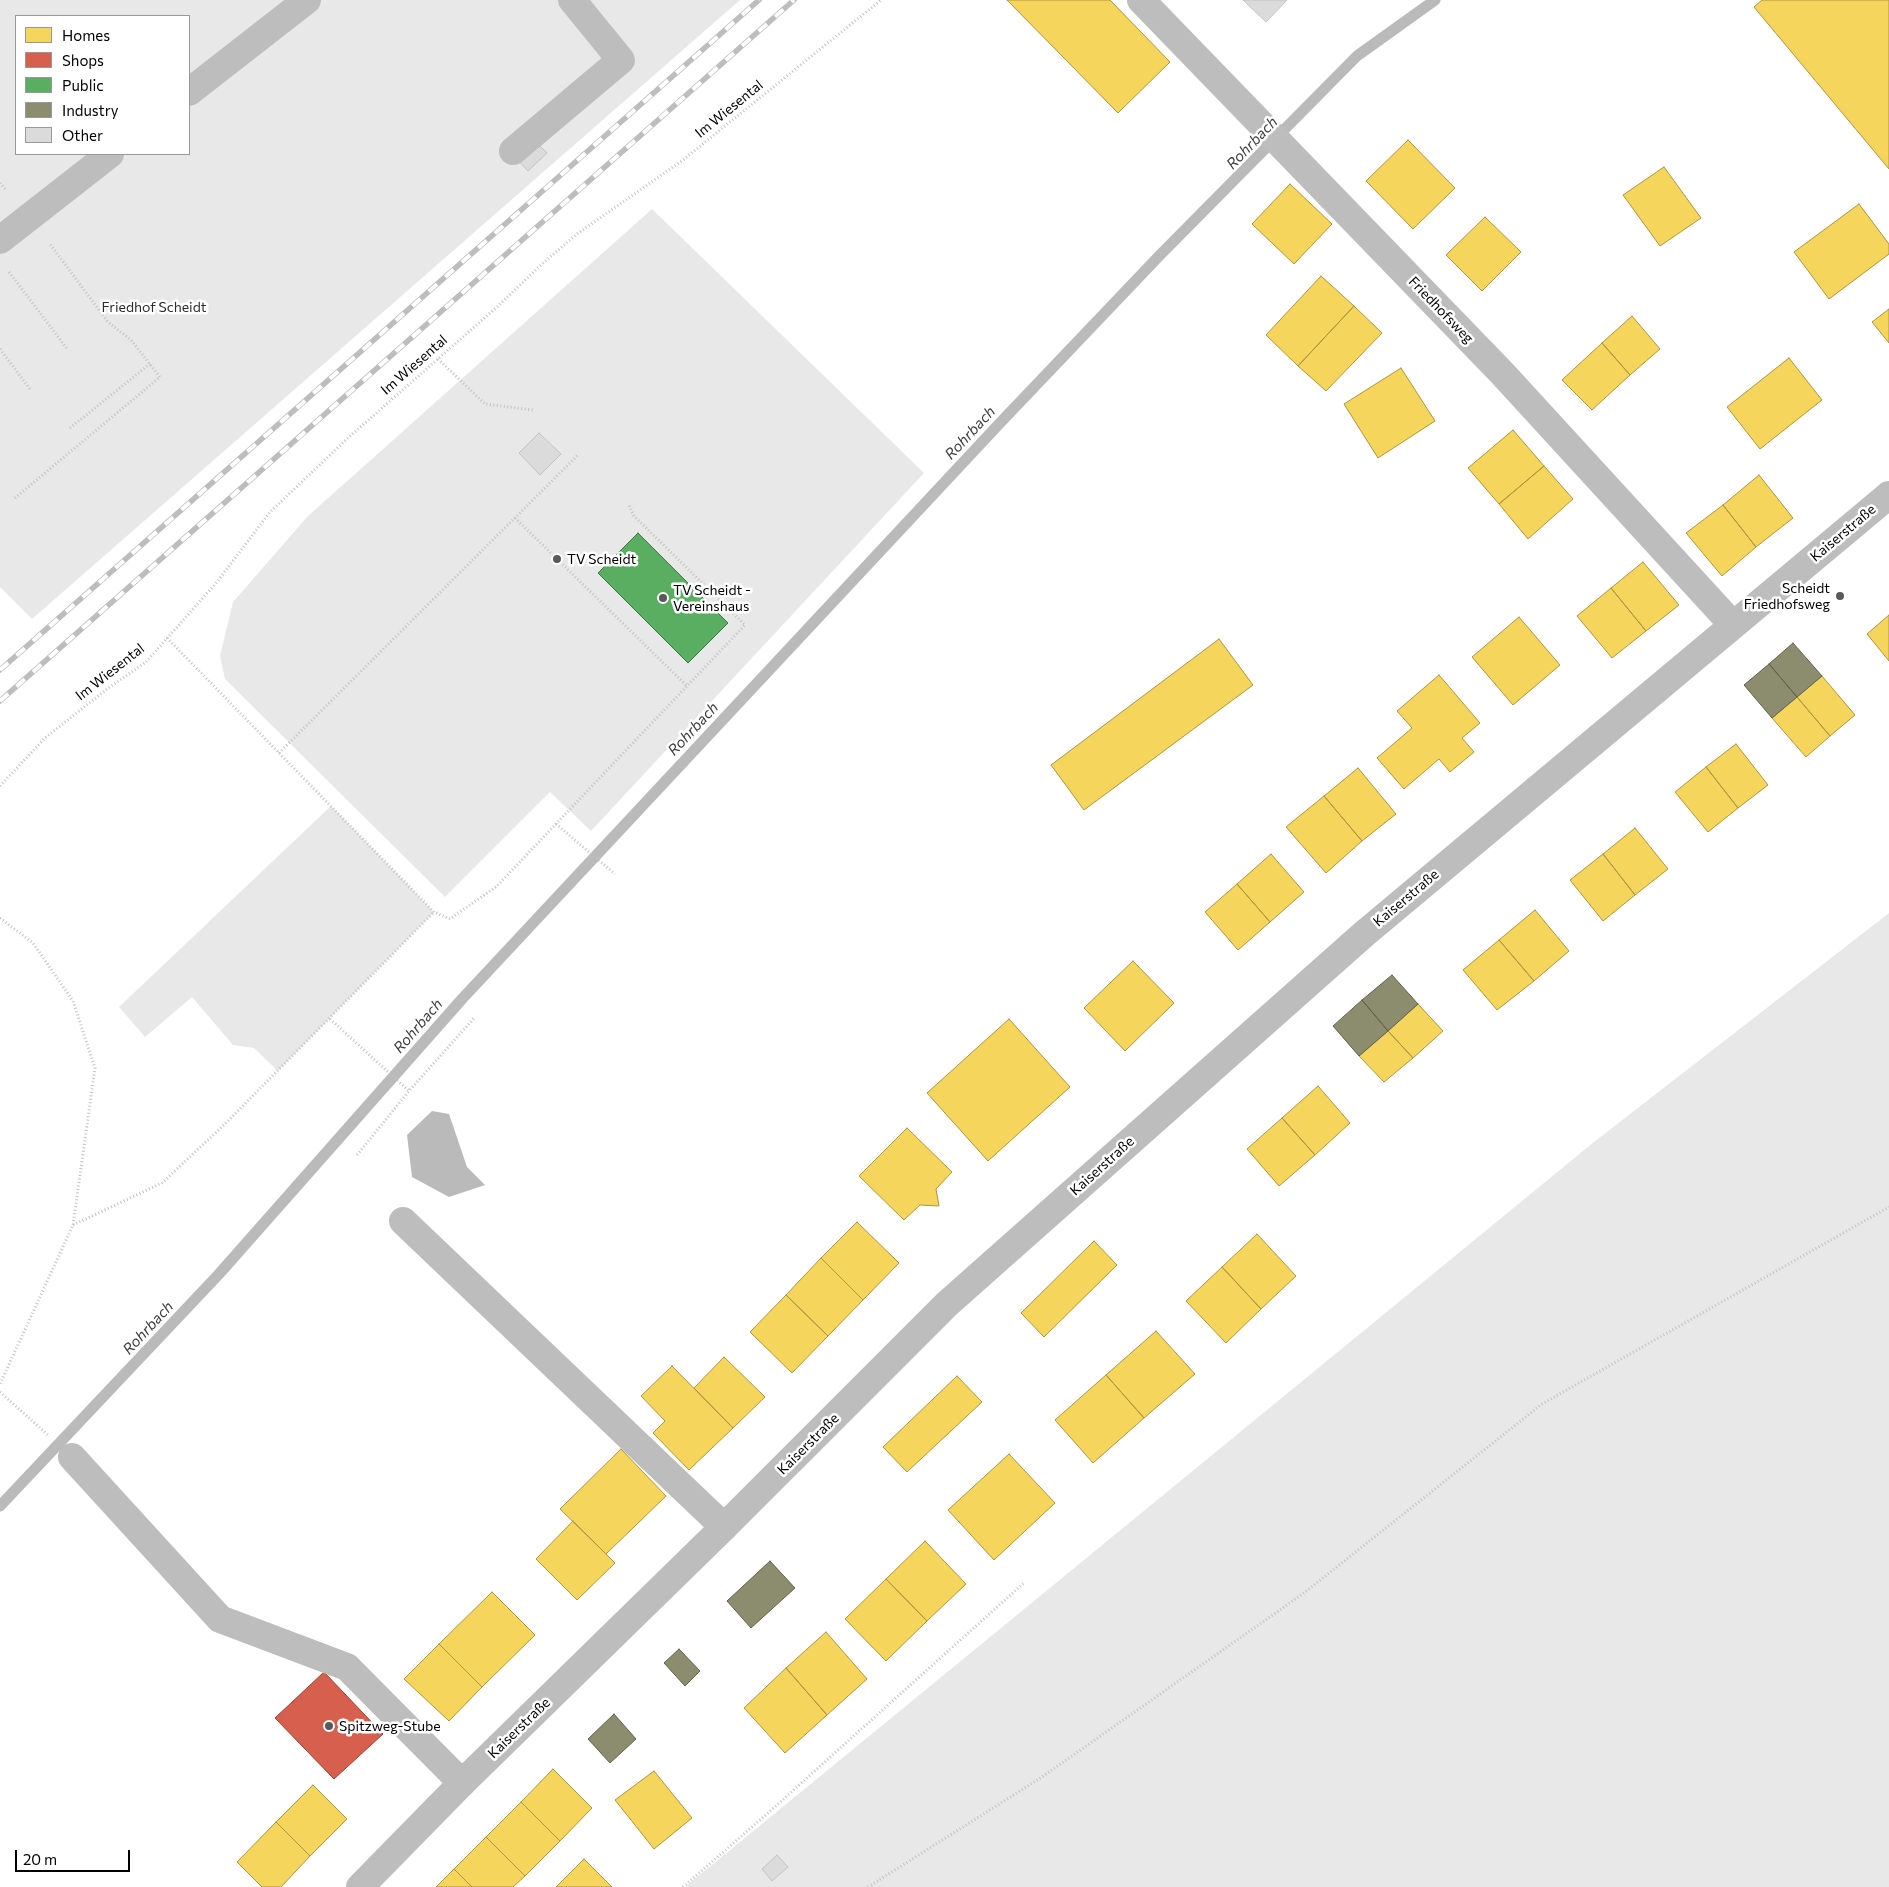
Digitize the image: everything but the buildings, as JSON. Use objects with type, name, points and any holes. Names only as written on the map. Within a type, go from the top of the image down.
[{"type":"main road","points":[[190,91],[307,0]]},
{"type":"main road","points":[[513,152],[621,60],[572,0]]},
{"type":"main road","name":"Friedhofsweg","points":[[1141,0],[1502,373],[1734,625]]},
{"type":"main road","points":[[0,240],[109,155]]},
{"type":"main road","name":"Kaiserstraße","points":[[360,1887],[462,1783],[955,1298],[1364,934],[1889,495]]},
{"type":"main road","points":[[403,1221],[724,1527]]},
{"type":"main road","points":[[72,1457],[220,1619],[347,1667],[462,1783]]},
{"type":"path","name":"Im Wiesental","points":[[0,786],[45,738],[107,689],[146,662],[217,582],[270,512],[348,438],[577,234],[683,160],[881,0]]},
{"type":"path","points":[[15,498],[160,377],[151,363],[131,340],[108,322],[29,217]]},
{"type":"path","points":[[6,267],[68,350]]},
{"type":"path","points":[[0,350],[30,389]]},
{"type":"path","points":[[438,359],[485,404],[533,410]]},
{"type":"path","points":[[70,428],[151,363]]},
{"type":"path","points":[[279,753],[578,455]]},
{"type":"path","points":[[167,638],[434,912],[450,919],[498,886],[745,625],[634,516],[629,505]]},
{"type":"path","points":[[515,518],[687,686]]},
{"type":"path","points":[[556,824],[615,874]]},
{"type":"path","points":[[73,1225],[162,1183],[225,1124],[434,912]]},
{"type":"path","points":[[0,918],[33,943],[72,1002],[95,1068],[73,1225],[0,1384]]},
{"type":"path","points":[[357,1155],[409,1091],[475,1017]]},
{"type":"path","points":[[330,1019],[409,1091]]},
{"type":"path","points":[[868,1887],[1042,1777],[1304,1593],[1542,1404],[1889,1207]]},
{"type":"path","points":[[0,1392],[31,1418]]},
{"type":"path","points":[[683,1887],[1025,1582]]},
{"type":"green space","name":"Friedhof Scheidt","points":[[0,0],[740,0],[32,619],[0,587]]},
{"type":"green space","name":"TV Scheidt","points":[[652,209],[924,473],[591,831],[550,792],[445,897],[225,679],[220,656],[233,602],[308,516]]},
{"type":"green space","points":[[331,806],[434,912],[278,1071],[254,1048],[233,1045],[192,997],[145,1037],[119,1007]]},
{"type":"green space","points":[[1889,913],[1889,1887],[685,1887],[1594,1142]]},
{"type":"shaded area","points":[[432,1111],[449,1114],[467,1167],[485,1185],[449,1197],[412,1177],[407,1135]]},
{"type":"waterway","name":"Rohrbach","points":[[0,1506],[219,1274],[462,999],[999,424],[1160,255],[1357,56],[1435,0]]},
{"type":"railway","points":[[0,670],[759,0]]},
{"type":"railway","points":[[0,701],[794,0]]},
{"type":"place","name":"TV Scheidt","points":[[557,559]]},
{"type":"place","name":"Scheidt Friedhofsweg","points":[[1840,596]]},
{"type":"place","name":"TV Scheidt - Vereinshaus","points":[[663,598]]},
{"type":"place","name":"Spitzweg-Stube","points":[[329,1726]]}]
